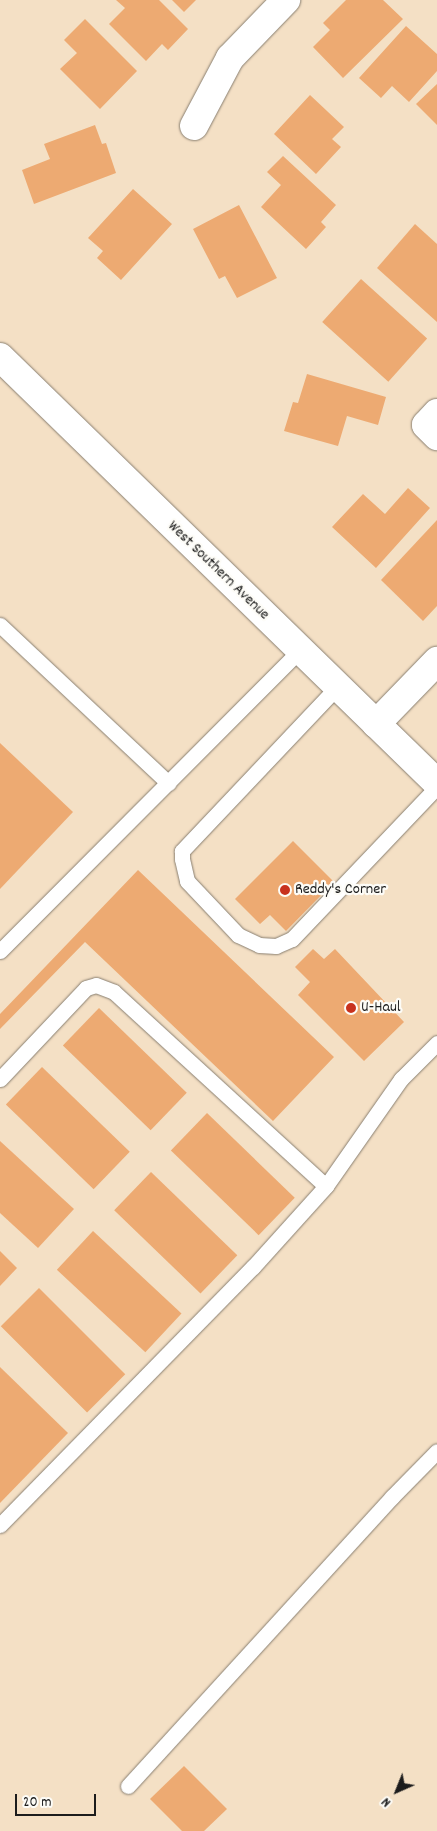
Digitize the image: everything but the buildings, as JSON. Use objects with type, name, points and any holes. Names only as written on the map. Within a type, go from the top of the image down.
[{"type":"main road","points":[[194,126],[230,58],[286,0]]},
{"type":"main road","name":"West Southern Avenue","points":[[0,358],[437,783]]},
{"type":"main road","points":[[376,724],[437,660]]},
{"type":"lane","points":[[0,625],[168,783]]},
{"type":"lane","points":[[0,951],[300,650]]},
{"type":"lane","points":[[337,686],[182,851],[187,881],[228,925],[238,935],[258,945],[276,946],[292,939],[437,787]]},
{"type":"lane","points":[[0,1079],[86,988],[96,985],[114,992],[326,1186]]},
{"type":"lane","points":[[0,1525],[253,1267],[326,1186],[401,1079],[437,1043]]},
{"type":"lane","points":[[128,1786],[392,1496],[437,1451]]},
{"type":"place","name":"Reddy's Corner","points":[[285,890]]},
{"type":"place","name":"U-Haul","points":[[351,1008]]}]
